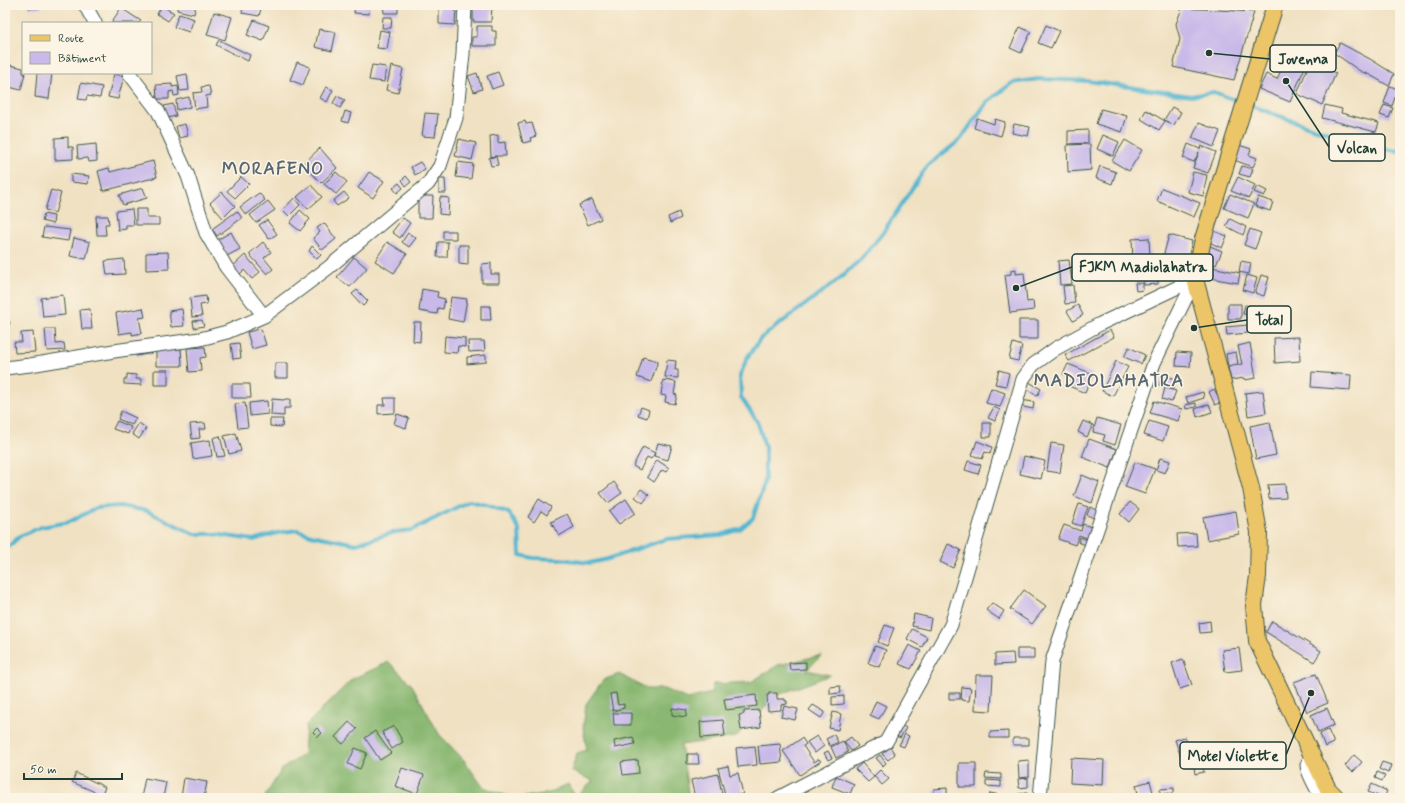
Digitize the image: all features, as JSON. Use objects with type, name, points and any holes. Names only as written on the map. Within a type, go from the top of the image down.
[{"type":"main road","points":[[1275,5],[1203,238],[1195,279],[1251,488],[1259,532],[1258,576],[1254,605],[1257,641],[1328,789],[1337,798]]},
{"type":"street","points":[[85,5],[94,22]]},
{"type":"street","points":[[5,368],[30,366],[114,351],[200,339],[227,332],[264,316],[328,268],[428,184],[440,166],[456,118],[463,54],[465,5]]},
{"type":"street","points":[[130,74],[158,110],[188,176],[206,233],[226,267],[264,316]]},
{"type":"street","points":[[778,798],[886,742],[951,625],[1023,379],[1033,365],[1055,349],[1100,324],[1195,279]]},
{"type":"street","points":[[1040,798],[1052,661],[1154,363],[1195,279]]},
{"type":"street","points":[[1313,758],[1310,759],[1307,765],[1309,774],[1322,798]]},
{"type":"green space","points":[[822,655],[807,670],[830,675],[778,695],[736,737],[681,745],[689,798],[519,798],[553,792],[568,784],[576,797],[593,781],[571,771],[577,753],[587,750],[583,728],[586,704],[603,680],[619,674],[647,689],[664,689],[687,699],[711,693],[713,684],[751,682],[778,665]]},
{"type":"green space","points":[[389,662],[412,685],[439,734],[464,760],[483,787],[513,798],[264,798],[282,769],[304,754],[306,725],[352,679]]},
{"type":"building","points":[[29,5],[41,5],[42,8],[29,8]]},
{"type":"building","points":[[178,5],[196,5],[194,14],[177,10]]},
{"type":"building","points":[[243,5],[262,5],[259,16],[242,13]]},
{"type":"building","points":[[297,5],[310,5],[310,7],[297,8]]},
{"type":"building","points":[[355,5],[370,5],[369,14],[354,13]]},
{"type":"building","points":[[383,5],[398,5],[398,13],[384,13]]},
{"type":"building","points":[[439,5],[456,5],[455,25],[439,24]]},
{"type":"building","points":[[473,5],[492,5],[491,22],[473,22]]},
{"type":"building","points":[[162,6],[174,13],[168,21],[157,14]]},
{"type":"building","points":[[121,8],[141,21],[140,22],[112,22]]},
{"type":"building","points":[[1182,8],[1254,12],[1234,80],[1173,67],[1180,39],[1176,24]]},
{"type":"building","points":[[214,12],[232,17],[225,40],[207,35]]},
{"type":"building","points":[[179,14],[194,19],[189,32],[174,27]]},
{"type":"building","points":[[383,17],[392,17],[391,28],[382,28]]},
{"type":"building","points":[[254,20],[269,26],[263,41],[247,35]]},
{"type":"building","points":[[1046,25],[1059,31],[1051,48],[1038,43]]},
{"type":"building","points":[[477,26],[492,26],[492,31],[496,31],[496,46],[472,46],[472,37],[477,37]]},
{"type":"building","points":[[1020,27],[1031,32],[1021,53],[1010,48]]},
{"type":"building","points":[[319,29],[336,32],[332,51],[315,47]]},
{"type":"building","points":[[380,30],[390,32],[387,49],[377,48]]},
{"type":"building","points":[[219,40],[250,55],[248,61],[216,45]]},
{"type":"building","points":[[1340,43],[1394,74],[1389,86],[1360,71],[1334,53]]},
{"type":"building","points":[[1290,50],[1309,58],[1290,102],[1259,89],[1266,74],[1277,79]]},
{"type":"building","points":[[297,62],[310,67],[303,85],[290,80]]},
{"type":"building","points":[[1310,62],[1336,73],[1322,105],[1297,94]]},
{"type":"building","points":[[6,64],[22,68],[22,74],[25,74],[21,90],[5,86]]},
{"type":"building","points":[[372,65],[386,67],[384,82],[369,80]]},
{"type":"building","points":[[391,66],[403,69],[398,93],[386,90]]},
{"type":"building","points":[[498,72],[503,85],[492,89],[487,76]]},
{"type":"building","points":[[477,73],[482,89],[474,92],[468,76]]},
{"type":"building","points":[[37,74],[52,74],[49,99],[35,97]]},
{"type":"building","points":[[114,74],[124,76],[118,99],[108,97]]},
{"type":"building","points":[[187,74],[189,90],[180,91],[177,76]]},
{"type":"building","points":[[81,83],[102,87],[100,98],[87,96],[86,100],[78,99]]},
{"type":"building","points":[[172,84],[172,87],[178,86],[179,95],[174,96],[173,91],[169,92],[169,99],[157,99],[156,85]]},
{"type":"building","points":[[209,86],[211,95],[206,96],[207,107],[195,109],[193,93],[202,92],[201,87]]},
{"type":"building","points":[[1390,86],[1398,89],[1392,106],[1384,103]]},
{"type":"building","points":[[326,87],[333,90],[327,102],[320,98]]},
{"type":"building","points":[[337,96],[345,100],[340,108],[333,103]]},
{"type":"building","points":[[189,97],[190,107],[177,110],[176,100]]},
{"type":"building","points":[[173,104],[176,116],[167,118],[164,106]]},
{"type":"building","points":[[1325,105],[1342,109],[1341,113],[1379,123],[1376,132],[1322,118]]},
{"type":"building","points":[[1384,105],[1393,108],[1389,118],[1380,115]]},
{"type":"building","points":[[1172,107],[1181,112],[1174,125],[1164,120]]},
{"type":"building","points":[[1101,109],[1127,116],[1122,132],[1096,124]]},
{"type":"building","points":[[1146,110],[1165,121],[1159,130],[1141,119]]},
{"type":"building","points":[[345,111],[351,113],[348,123],[342,121]]},
{"type":"building","points":[[425,113],[438,114],[435,137],[422,136]]},
{"type":"building","points":[[977,118],[994,124],[995,119],[1005,122],[1001,136],[974,128]]},
{"type":"building","points":[[525,121],[526,124],[532,123],[536,136],[530,138],[531,141],[523,143],[518,123]]},
{"type":"building","points":[[1199,123],[1220,131],[1214,147],[1192,138]]},
{"type":"building","points":[[185,124],[188,136],[179,138],[176,126]]},
{"type":"building","points":[[1014,124],[1030,127],[1028,136],[1012,133]]},
{"type":"building","points":[[1088,130],[1088,143],[1068,144],[1068,131]]},
{"type":"building","points":[[498,135],[498,143],[505,142],[506,156],[491,157],[490,136]]},
{"type":"building","points":[[1103,135],[1119,142],[1113,156],[1097,149]]},
{"type":"building","points":[[68,137],[68,147],[73,147],[73,159],[55,160],[55,138]]},
{"type":"building","points":[[459,139],[476,143],[472,160],[455,156]]},
{"type":"building","points":[[1125,140],[1142,150],[1129,171],[1112,161]]},
{"type":"building","points":[[96,144],[97,161],[89,162],[88,158],[78,159],[77,146]]},
{"type":"building","points":[[1090,144],[1091,170],[1068,172],[1067,145]]},
{"type":"building","points":[[1188,144],[1200,149],[1201,146],[1216,152],[1208,173],[1193,168],[1199,152],[1194,162],[1183,158]]},
{"type":"building","points":[[1239,145],[1251,149],[1249,155],[1257,158],[1253,167],[1234,160]]},
{"type":"building","points":[[320,148],[337,168],[321,183],[303,164]]},
{"type":"building","points":[[496,156],[498,165],[491,166],[489,158]]},
{"type":"building","points":[[153,161],[157,177],[103,191],[98,171],[109,168],[110,172]]},
{"type":"building","points":[[420,162],[425,169],[415,175],[411,167]]},
{"type":"building","points":[[458,162],[473,164],[471,179],[456,177]]},
{"type":"building","points":[[1100,166],[1116,172],[1112,184],[1096,178]]},
{"type":"building","points":[[1242,166],[1253,169],[1250,177],[1239,174]]},
{"type":"building","points":[[336,172],[347,182],[336,194],[324,184]]},
{"type":"building","points":[[369,172],[384,181],[373,198],[358,188]]},
{"type":"building","points":[[1193,172],[1207,175],[1203,196],[1188,192]]},
{"type":"building","points":[[71,174],[89,176],[88,184],[71,182]]},
{"type":"building","points":[[406,176],[411,182],[406,186],[402,180]]},
{"type":"building","points":[[241,177],[249,184],[235,198],[227,191]]},
{"type":"building","points":[[1238,177],[1255,185],[1249,198],[1231,191]]},
{"type":"building","points":[[439,179],[445,179],[446,193],[439,193]]},
{"type":"building","points":[[399,183],[403,188],[397,193],[393,188]]},
{"type":"building","points":[[311,185],[322,197],[308,209],[297,197]]},
{"type":"building","points":[[1257,186],[1267,191],[1264,196],[1254,192]]},
{"type":"building","points":[[143,188],[147,198],[123,205],[119,195]]},
{"type":"building","points":[[1162,188],[1200,203],[1194,217],[1157,201]]},
{"type":"building","points":[[51,190],[61,193],[55,213],[45,210]]},
{"type":"building","points":[[222,192],[235,206],[223,218],[210,203]]},
{"type":"building","points":[[344,192],[349,198],[337,206],[333,201]]},
{"type":"building","points":[[259,193],[265,200],[246,215],[240,207]]},
{"type":"building","points":[[1230,194],[1254,204],[1248,218],[1224,208]]},
{"type":"building","points":[[418,196],[433,196],[432,218],[418,218]]},
{"type":"building","points":[[440,197],[449,198],[448,215],[439,214]]},
{"type":"building","points":[[1258,197],[1273,202],[1270,211],[1255,206]]},
{"type":"building","points":[[294,198],[300,205],[289,216],[283,210]]},
{"type":"building","points":[[592,199],[601,219],[588,225],[579,205]]},
{"type":"building","points":[[268,201],[275,210],[256,223],[250,215]]},
{"type":"building","points":[[132,209],[134,225],[126,225],[126,229],[118,230],[116,211]]},
{"type":"building","points":[[136,209],[147,209],[147,218],[159,218],[159,225],[136,225]]},
{"type":"building","points":[[300,210],[310,219],[300,231],[290,223]]},
{"type":"building","points":[[237,211],[242,218],[217,236],[212,229]]},
{"type":"building","points":[[679,212],[681,218],[670,223],[668,217]]},
{"type":"building","points":[[44,214],[54,216],[53,224],[42,221]]},
{"type":"building","points":[[96,216],[108,216],[109,224],[105,224],[106,235],[97,235]]},
{"type":"building","points":[[403,218],[410,223],[400,238],[392,232]]},
{"type":"building","points":[[1230,219],[1246,227],[1243,235],[1226,226]]},
{"type":"building","points":[[267,220],[277,234],[269,239],[259,225]]},
{"type":"building","points":[[324,223],[336,239],[322,250],[313,238],[320,232],[317,228]]},
{"type":"building","points":[[44,227],[70,230],[68,241],[42,237]]},
{"type":"building","points":[[1250,229],[1261,233],[1255,249],[1244,245]]},
{"type":"building","points":[[443,231],[456,231],[456,239],[443,239]]},
{"type":"building","points":[[1214,231],[1227,236],[1222,248],[1209,242]]},
{"type":"building","points":[[231,232],[240,249],[227,256],[217,240]]},
{"type":"building","points":[[408,233],[416,238],[409,247],[402,242]]},
{"type":"building","points":[[1169,235],[1192,241],[1187,263],[1163,257]]},
{"type":"building","points":[[74,238],[90,242],[86,259],[70,256]]},
{"type":"building","points":[[1149,238],[1150,259],[1133,260],[1132,239]]},
{"type":"building","points":[[263,242],[271,252],[264,258],[273,269],[267,274],[249,254]]},
{"type":"building","points":[[387,242],[407,254],[394,273],[375,261]]},
{"type":"building","points":[[438,242],[448,242],[447,257],[437,257]]},
{"type":"building","points":[[459,245],[468,245],[468,265],[459,264]]},
{"type":"building","points":[[312,246],[321,255],[317,259],[309,251]]},
{"type":"building","points":[[1210,246],[1222,251],[1216,265],[1204,260]]},
{"type":"building","points":[[168,252],[169,269],[146,270],[146,253]]},
{"type":"building","points":[[245,255],[260,272],[252,279],[244,270],[239,275],[232,267]]},
{"type":"building","points":[[354,257],[367,268],[350,287],[337,277]]},
{"type":"building","points":[[124,259],[125,274],[107,275],[105,261]]},
{"type":"building","points":[[1069,260],[1072,284],[1060,285],[1058,261]]},
{"type":"building","points":[[1241,261],[1251,263],[1249,274],[1239,272]]},
{"type":"building","points":[[491,263],[491,274],[499,274],[499,283],[482,283],[482,264]]},
{"type":"building","points":[[1157,263],[1158,284],[1144,285],[1143,264]]},
{"type":"building","points":[[1212,267],[1240,273],[1238,283],[1210,278]]},
{"type":"building","points":[[1016,269],[1016,274],[1024,273],[1027,302],[1033,301],[1034,310],[1010,313],[1005,275],[1011,274],[1011,270]]},
{"type":"building","points":[[1247,275],[1257,278],[1253,293],[1243,290]]},
{"type":"building","points":[[1261,275],[1269,277],[1264,296],[1255,293]]},
{"type":"building","points":[[1135,283],[1143,283],[1143,290],[1136,291]]},
{"type":"building","points":[[1073,285],[1075,303],[1065,304],[1063,286]]},
{"type":"building","points":[[422,289],[438,292],[437,297],[445,299],[443,309],[438,308],[437,314],[419,311]]},
{"type":"building","points":[[357,290],[368,301],[363,306],[352,294]]},
{"type":"building","points":[[63,295],[65,315],[43,317],[41,298]]},
{"type":"building","points":[[206,296],[207,304],[200,305],[202,316],[192,317],[190,298]]},
{"type":"building","points":[[451,297],[467,299],[463,322],[448,319]]},
{"type":"building","points":[[1228,304],[1241,304],[1241,319],[1228,319]]},
{"type":"building","points":[[1078,305],[1083,315],[1073,321],[1067,311]]},
{"type":"building","points":[[1245,305],[1257,307],[1256,315],[1243,314]]},
{"type":"building","points":[[481,306],[490,306],[491,320],[481,320]]},
{"type":"building","points":[[143,308],[145,317],[139,318],[142,333],[132,335],[132,332],[119,334],[116,313]]},
{"type":"building","points":[[90,309],[92,329],[82,329],[80,310]]},
{"type":"building","points":[[182,309],[184,326],[171,327],[169,311]]},
{"type":"building","points":[[5,320],[10,322],[5,337]]},
{"type":"building","points":[[202,320],[204,326],[194,328],[193,321]]},
{"type":"building","points":[[1019,320],[1038,320],[1038,339],[1019,339]]},
{"type":"building","points":[[414,322],[421,322],[420,342],[413,341]]},
{"type":"building","points":[[1248,325],[1248,333],[1227,335],[1226,327]]},
{"type":"building","points":[[45,329],[55,329],[56,344],[64,343],[65,350],[47,351]]},
{"type":"building","points":[[261,329],[266,345],[252,349],[247,332]]},
{"type":"building","points":[[1110,330],[1114,337],[1069,361],[1065,355]]},
{"type":"building","points":[[33,332],[35,352],[15,353],[14,342],[22,342],[21,333]]},
{"type":"building","points":[[445,336],[465,338],[465,347],[458,346],[457,353],[444,352]]},
{"type":"building","points":[[1299,337],[1300,361],[1275,363],[1274,338]]},
{"type":"building","points":[[468,341],[484,341],[485,351],[469,352]]},
{"type":"building","points":[[239,343],[241,358],[233,359],[231,344]]},
{"type":"building","points":[[1013,343],[1022,346],[1018,361],[1009,359]]},
{"type":"building","points":[[1250,343],[1256,378],[1231,380],[1228,367],[1242,364],[1238,346]]},
{"type":"building","points":[[205,347],[206,357],[200,358],[201,371],[189,372],[187,348]]},
{"type":"building","points":[[1129,347],[1145,355],[1141,364],[1124,357]]},
{"type":"building","points":[[152,348],[153,353],[136,356],[136,350]]},
{"type":"building","points":[[156,349],[181,349],[182,366],[156,366]]},
{"type":"building","points":[[1177,352],[1191,353],[1190,367],[1176,366]]},
{"type":"building","points":[[1236,352],[1238,364],[1228,366],[1226,354]]},
{"type":"building","points":[[486,355],[486,362],[467,364],[467,357]]},
{"type":"building","points":[[643,357],[658,361],[651,382],[637,377]]},
{"type":"building","points":[[667,360],[676,361],[675,370],[678,370],[678,378],[665,377]]},
{"type":"building","points":[[1116,361],[1128,367],[1113,396],[1102,391]]},
{"type":"building","points":[[275,363],[288,363],[288,378],[275,378]]},
{"type":"building","points":[[1068,364],[1093,374],[1085,393],[1069,386],[1073,378],[1063,374]]},
{"type":"building","points":[[154,370],[168,370],[168,385],[154,385]]},
{"type":"building","points":[[999,370],[1009,373],[1006,386],[995,384]]},
{"type":"building","points":[[1312,372],[1351,375],[1350,390],[1311,387]]},
{"type":"building","points":[[127,374],[136,375],[136,379],[141,379],[141,385],[124,384],[124,379],[127,379]]},
{"type":"building","points":[[1162,375],[1176,379],[1173,389],[1159,385]]},
{"type":"building","points":[[663,380],[676,382],[674,394],[677,395],[675,404],[665,402],[666,396],[661,395]]},
{"type":"building","points":[[1029,382],[1041,389],[1037,396],[1025,388]]},
{"type":"building","points":[[232,384],[250,384],[251,398],[232,398]]},
{"type":"building","points":[[991,388],[1005,393],[1000,407],[986,403]]},
{"type":"building","points":[[1165,388],[1176,391],[1172,402],[1162,399]]},
{"type":"building","points":[[1214,389],[1221,402],[1215,405],[1209,392]]},
{"type":"building","points":[[1263,391],[1266,413],[1248,416],[1245,393]]},
{"type":"building","points":[[1203,392],[1204,398],[1188,403],[1186,397]]},
{"type":"building","points":[[384,398],[395,398],[395,413],[378,414],[378,405],[385,405]]},
{"type":"building","points":[[272,399],[290,399],[290,408],[284,408],[284,416],[271,415]]},
{"type":"building","points":[[1020,400],[1034,402],[1033,409],[1019,406]]},
{"type":"building","points":[[267,401],[268,414],[250,416],[249,403]]},
{"type":"building","points":[[1154,401],[1182,409],[1178,421],[1150,413]]},
{"type":"building","points":[[245,403],[248,427],[238,428],[235,404]]},
{"type":"building","points":[[1196,403],[1196,407],[1186,409],[1185,405]]},
{"type":"building","points":[[1209,404],[1212,412],[1197,417],[1195,409]]},
{"type":"building","points":[[641,407],[649,410],[647,418],[638,415]]},
{"type":"building","points":[[994,407],[1000,410],[995,421],[988,418]]},
{"type":"building","points":[[121,411],[136,418],[132,425],[118,419]]},
{"type":"building","points":[[397,414],[409,418],[406,428],[394,424]]},
{"type":"building","points":[[1097,418],[1121,425],[1115,445],[1103,441],[1105,435],[1093,432]]},
{"type":"building","points":[[270,419],[283,419],[282,427],[270,426]]},
{"type":"building","points":[[117,421],[131,427],[128,434],[113,429]]},
{"type":"building","points":[[1083,421],[1093,425],[1087,437],[1078,432]]},
{"type":"building","points":[[1149,421],[1168,427],[1163,441],[1144,435]]},
{"type":"building","points":[[1270,422],[1276,455],[1256,459],[1250,426]]},
{"type":"building","points":[[139,423],[146,428],[139,439],[132,434]]},
{"type":"building","points":[[205,423],[206,429],[199,429],[200,438],[192,439],[190,424]]},
{"type":"building","points":[[983,423],[991,423],[991,437],[983,437]]},
{"type":"building","points":[[236,433],[241,451],[229,454],[224,436]]},
{"type":"building","points":[[220,436],[225,456],[217,457],[213,438]]},
{"type":"building","points":[[1089,439],[1117,449],[1110,468],[1082,457]]},
{"type":"building","points":[[210,440],[212,456],[193,459],[191,443]]},
{"type":"building","points":[[977,441],[992,447],[990,454],[985,452],[982,459],[972,455]]},
{"type":"building","points":[[658,443],[672,446],[668,460],[654,456]]},
{"type":"building","points":[[1051,443],[1064,445],[1060,473],[1047,471]]},
{"type":"building","points":[[643,447],[655,453],[651,459],[647,457],[640,470],[633,466]]},
{"type":"building","points":[[1024,456],[1045,461],[1041,479],[1020,474]]},
{"type":"building","points":[[1160,458],[1170,461],[1165,473],[1156,470]]},
{"type":"building","points":[[657,460],[669,468],[666,472],[662,470],[654,482],[647,477]]},
{"type":"building","points":[[968,461],[981,465],[978,474],[965,470]]},
{"type":"building","points":[[1135,462],[1155,469],[1145,494],[1125,487]]},
{"type":"building","points":[[1082,475],[1099,482],[1092,503],[1074,496]]},
{"type":"building","points":[[614,482],[622,493],[608,503],[600,493]]},
{"type":"building","points":[[1285,484],[1286,498],[1269,499],[1268,485]]},
{"type":"building","points":[[641,489],[649,495],[643,503],[635,497]]},
{"type":"building","points":[[539,499],[551,507],[547,515],[541,511],[534,522],[528,517]]},
{"type":"building","points":[[626,499],[635,513],[619,524],[609,511]]},
{"type":"building","points":[[1130,502],[1139,509],[1129,522],[1120,514]]},
{"type":"building","points":[[1079,504],[1088,507],[1081,526],[1072,523]]},
{"type":"building","points":[[1090,507],[1098,511],[1096,519],[1087,515]]},
{"type":"building","points":[[1236,511],[1239,534],[1207,540],[1203,517]]},
{"type":"building","points":[[567,514],[574,527],[559,536],[551,522]]},
{"type":"building","points":[[1083,524],[1094,528],[1090,539],[1079,535],[1075,545],[1058,539],[1064,525],[1081,531]]},
{"type":"building","points":[[1196,533],[1197,546],[1178,547],[1177,534]]},
{"type":"building","points":[[1080,537],[1088,540],[1086,545],[1078,542]]},
{"type":"building","points":[[948,544],[961,550],[953,568],[940,562]]},
{"type":"building","points":[[1024,590],[1046,606],[1032,624],[1010,609]]},
{"type":"building","points":[[992,603],[1004,611],[999,619],[986,610]]},
{"type":"building","points":[[914,614],[931,618],[929,630],[912,626]]},
{"type":"building","points":[[1210,621],[1211,632],[1200,633],[1199,623]]},
{"type":"building","points":[[1272,621],[1321,651],[1314,662],[1266,632]]},
{"type":"building","points":[[885,625],[894,628],[887,646],[878,642]]},
{"type":"building","points":[[912,629],[927,637],[922,647],[907,639]]},
{"type":"building","points":[[909,645],[921,651],[911,669],[899,664]]},
{"type":"building","points":[[875,646],[886,650],[879,667],[868,663]]},
{"type":"building","points":[[1239,648],[1242,670],[1225,672],[1222,650]]},
{"type":"building","points":[[1017,649],[1034,649],[1034,659],[1017,659]]},
{"type":"building","points":[[1013,653],[1014,664],[995,665],[995,654]]},
{"type":"building","points":[[1183,659],[1192,685],[1180,689],[1172,663]]},
{"type":"building","points":[[806,662],[806,669],[790,670],[789,663]]},
{"type":"building","points":[[1316,674],[1328,703],[1307,712],[1294,682]]},
{"type":"building","points":[[976,675],[993,675],[991,711],[975,710]]},
{"type":"building","points":[[840,686],[841,693],[830,694],[830,687]]},
{"type":"building","points":[[962,687],[971,688],[969,701],[961,700]]},
{"type":"building","points":[[616,693],[618,705],[624,704],[624,708],[613,711],[610,694]]},
{"type":"building","points":[[769,693],[777,693],[777,699],[785,699],[787,704],[781,705],[781,710],[768,711],[767,695],[769,695]]},
{"type":"building","points":[[949,693],[960,693],[960,699],[949,699]]},
{"type":"building","points":[[756,695],[757,706],[726,710],[724,699]]},
{"type":"building","points":[[844,696],[844,704],[832,705],[832,697]]},
{"type":"building","points":[[876,701],[886,706],[879,719],[870,715]]},
{"type":"building","points":[[813,705],[825,712],[821,718],[809,710]]},
{"type":"building","points":[[784,706],[798,709],[795,720],[781,717]]},
{"type":"building","points":[[672,708],[687,710],[686,717],[672,715]]},
{"type":"building","points":[[1327,708],[1334,725],[1318,732],[1311,715]]},
{"type":"building","points":[[759,710],[761,727],[741,730],[739,715],[744,714],[744,711]]},
{"type":"building","points":[[833,712],[841,714],[838,730],[829,728]]},
{"type":"building","points":[[613,713],[631,713],[631,725],[614,725]]},
{"type":"building","points":[[723,720],[725,736],[701,738],[700,722]]},
{"type":"building","points":[[349,722],[357,729],[343,744],[335,737]]},
{"type":"building","points":[[900,724],[906,728],[900,738],[894,734]]},
{"type":"building","points":[[394,726],[403,742],[392,749],[382,732]]},
{"type":"building","points":[[317,728],[322,733],[318,737],[313,732]]},
{"type":"building","points":[[1328,730],[1334,743],[1325,747],[1320,734]]},
{"type":"building","points":[[375,731],[391,753],[380,760],[365,738]]},
{"type":"building","points":[[1008,731],[1008,738],[990,738],[990,732]]},
{"type":"building","points":[[905,734],[909,736],[904,747],[899,745]]},
{"type":"building","points":[[834,735],[838,742],[830,746],[826,739]]},
{"type":"building","points":[[817,736],[824,746],[815,753],[807,742]]},
{"type":"building","points":[[633,737],[635,744],[615,748],[614,741]]},
{"type":"building","points":[[851,737],[858,746],[851,751],[844,742]]},
{"type":"building","points":[[1185,737],[1192,757],[1182,760],[1175,740]]},
{"type":"building","points":[[802,738],[806,744],[803,746],[814,762],[819,759],[821,761],[800,775],[783,751]]},
{"type":"building","points":[[1013,738],[1029,738],[1029,745],[1013,745]]},
{"type":"building","points":[[843,741],[848,752],[836,758],[831,747]]},
{"type":"building","points":[[780,744],[782,762],[760,764],[758,746]]},
{"type":"building","points":[[755,746],[757,765],[738,767],[736,748]]},
{"type":"building","points":[[890,747],[895,754],[888,760],[882,754]]},
{"type":"building","points":[[355,748],[367,753],[360,769],[348,764]]},
{"type":"building","points":[[828,751],[832,758],[828,760],[824,753]]},
{"type":"building","points":[[687,754],[698,754],[699,764],[687,764]]},
{"type":"building","points":[[880,755],[886,763],[883,766],[876,758]]},
{"type":"building","points":[[1354,755],[1362,762],[1353,772],[1345,766]]},
{"type":"building","points":[[1071,758],[1104,760],[1103,785],[1070,783]]},
{"type":"building","points":[[638,760],[639,773],[623,775],[621,762]]},
{"type":"building","points":[[1029,760],[1029,777],[1019,778],[1018,761]]},
{"type":"building","points":[[1193,760],[1201,760],[1204,772],[1195,774]]},
{"type":"building","points":[[1382,762],[1391,765],[1388,773],[1379,769]]},
{"type":"building","points":[[862,763],[874,777],[868,782],[855,769]]},
{"type":"building","points":[[959,763],[976,763],[976,787],[959,787]]},
{"type":"building","points":[[728,766],[730,775],[738,773],[743,794],[726,798],[718,768]]},
{"type":"building","points":[[402,768],[424,775],[417,794],[395,786]]},
{"type":"building","points":[[880,770],[889,779],[882,785],[874,776]]},
{"type":"building","points":[[1377,772],[1385,776],[1382,781],[1375,778]]},
{"type":"building","points":[[76,773],[105,787],[102,795],[72,782]]},
{"type":"building","points":[[986,773],[1001,774],[1001,779],[985,778]]},
{"type":"building","points":[[718,774],[722,794],[695,798],[691,780]]},
{"type":"building","points":[[836,776],[854,784],[850,794],[832,787]]},
{"type":"building","points":[[145,778],[166,782],[163,798],[141,798]]},
{"type":"building","points":[[184,778],[207,782],[204,798],[181,798]]},
{"type":"building","points":[[1028,778],[1028,787],[1019,788],[1018,779]]},
{"type":"building","points":[[986,780],[1001,781],[1001,787],[986,786]]},
{"type":"building","points":[[1150,781],[1154,796],[1139,798],[1136,785]]},
{"type":"building","points":[[1372,784],[1387,791],[1384,798],[1368,792]]},
{"type":"building","points":[[947,788],[947,798],[934,798],[934,789]]},
{"type":"building","points":[[1174,788],[1174,793],[1160,794],[1160,789]]},
{"type":"building","points":[[990,793],[1000,795],[999,798],[989,798]]},
{"type":"building","points":[[1027,793],[1028,798],[1018,798],[1018,794]]},
{"type":"waterway","points":[[5,550],[20,536],[41,527],[69,522],[96,508],[120,506],[147,511],[194,534],[214,534],[253,540],[277,533],[297,530],[311,535],[356,544],[395,532],[412,530],[469,501],[487,505],[509,513],[519,529],[520,555],[533,558],[561,559],[589,563],[608,559],[666,539],[721,535],[740,529],[753,518],[765,481],[765,447],[758,423],[741,397],[740,376],[747,358],[761,338],[838,280],[861,259],[882,234],[927,166],[960,140],[987,102],[1012,83],[1039,79],[1088,81],[1191,96],[1214,92],[1240,102]]},
{"type":"waterway","points":[[1249,105],[1313,128],[1390,150],[1400,151]]},
{"type":"place","name":"Jovenna","points":[[1209,53]]},
{"type":"place","name":"Volcan","points":[[1286,81]]},
{"type":"place","name":"FJKM Madiolahatra","points":[[1016,288]]},
{"type":"place","name":"Total","points":[[1194,328]]},
{"type":"place","name":"Motel Violette","points":[[1311,693]]},
{"type":"district","name":"MORAFENO","points":[[273,169]]},
{"type":"district","name":"MADIOLAHATRA","points":[[1109,381]]}]
